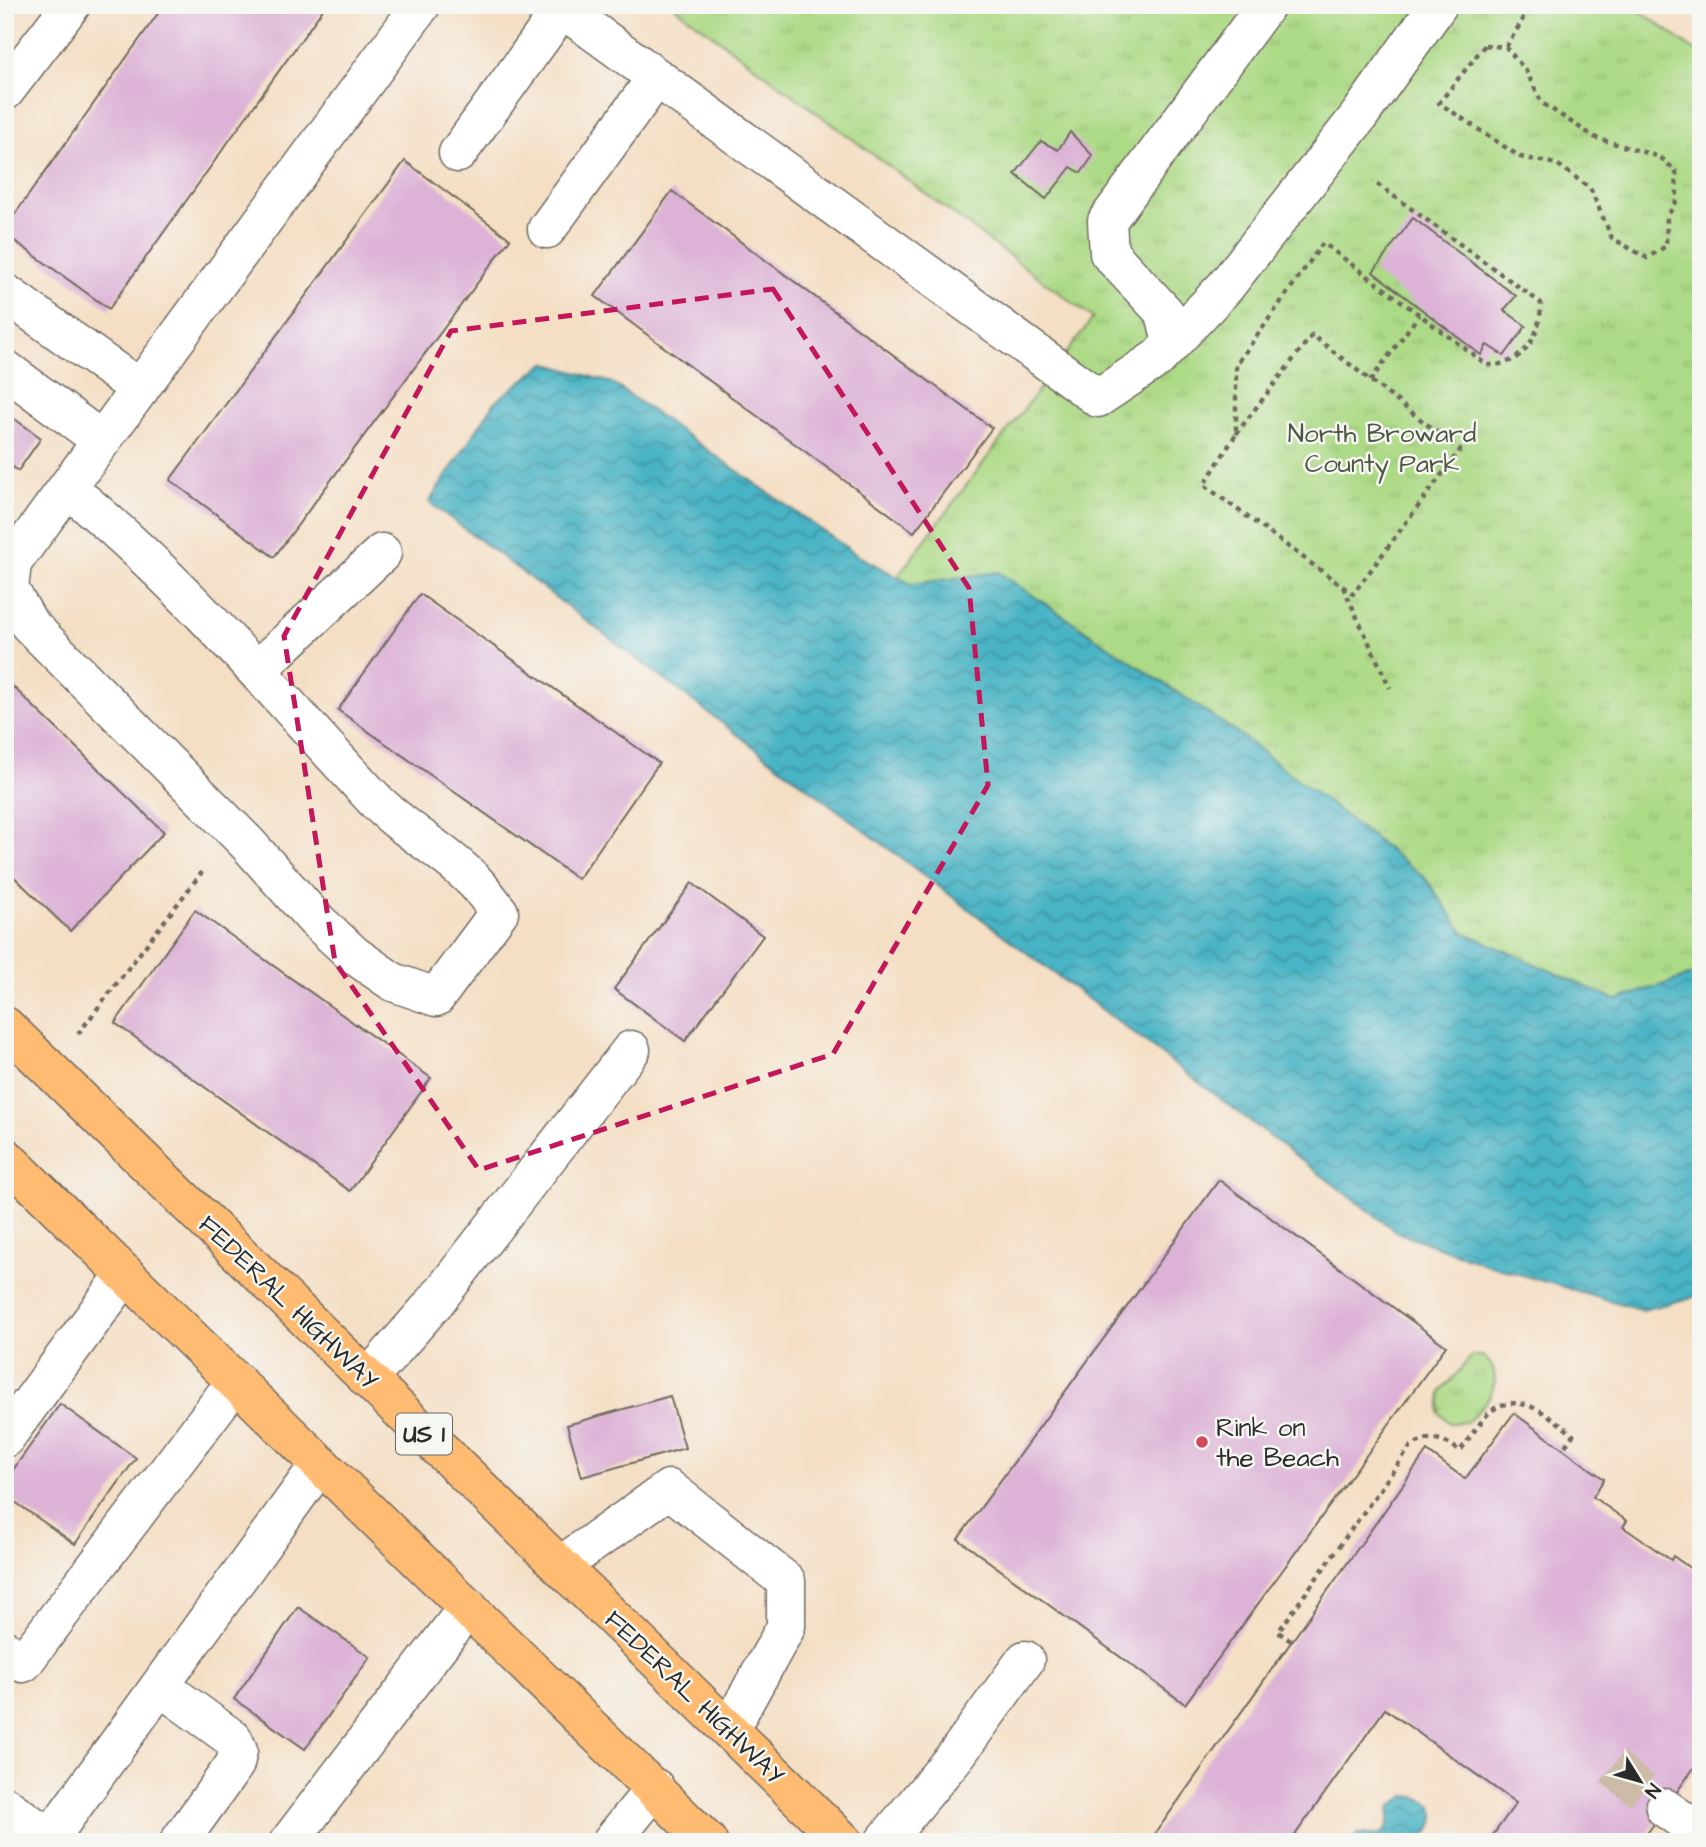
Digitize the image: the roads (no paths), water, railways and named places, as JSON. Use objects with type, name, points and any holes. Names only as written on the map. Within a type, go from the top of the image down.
[{"type":"main road","name":"FEDERAL HIGHWAY","points":[[5,1026],[844,1842]]},
{"type":"main road","points":[[5,1157],[709,1839]]},
{"type":"street","points":[[5,92],[71,5]]},
{"type":"street","points":[[67,488],[109,522],[257,670],[376,801],[472,879],[499,912],[436,997],[393,982],[354,955],[315,919],[247,844],[29,624],[9,589],[12,564],[101,440],[421,5]]},
{"type":"street","points":[[1165,338],[1109,253],[1107,221],[1266,5]]},
{"type":"street","points":[[458,153],[559,7],[1098,398],[1225,286],[1359,116],[1437,5]]},
{"type":"street","points":[[547,229],[656,78]]},
{"type":"street","points":[[11,308],[140,389]]},
{"type":"street","points":[[5,369],[101,440]]},
{"type":"street","points":[[257,670],[383,553]]},
{"type":"street","points":[[368,1379],[435,1302],[631,1050]]},
{"type":"street","points":[[5,1438],[125,1275]]},
{"type":"street","points":[[5,1650],[23,1663],[236,1381]]},
{"type":"street","points":[[5,1805],[53,1840],[320,1464]]},
{"type":"street","points":[[560,1566],[669,1489],[786,1581],[786,1627],[729,1730]]},
{"type":"street","points":[[289,1842],[468,1607]]},
{"type":"street","points":[[884,1842],[957,1754],[1025,1660]]},
{"type":"street","points":[[160,1686],[233,1739],[238,1750],[235,1764],[179,1842]]},
{"type":"street","points":[[611,1842],[655,1788]]},
{"type":"water","points":[[545,363],[612,383],[860,557],[911,584],[998,572],[1239,734],[1425,878],[1463,932],[1616,1000],[1701,972],[1701,1295],[1643,1310],[1488,1265],[1397,1232],[429,502],[496,401]]},
{"type":"water","points":[[1405,1796],[1416,1797],[1431,1806],[1435,1819],[1427,1835],[1418,1842],[1350,1842],[1358,1834],[1381,1834],[1387,1828],[1391,1806]]},
{"type":"tunnel","points":[[1612,1767],[1665,1808]]},
{"type":"place","name":"Rink on the Beach","points":[[1202,1442]]},
{"type":"park label","name":"North Broward County Park","points":[[1382,448]]}]
